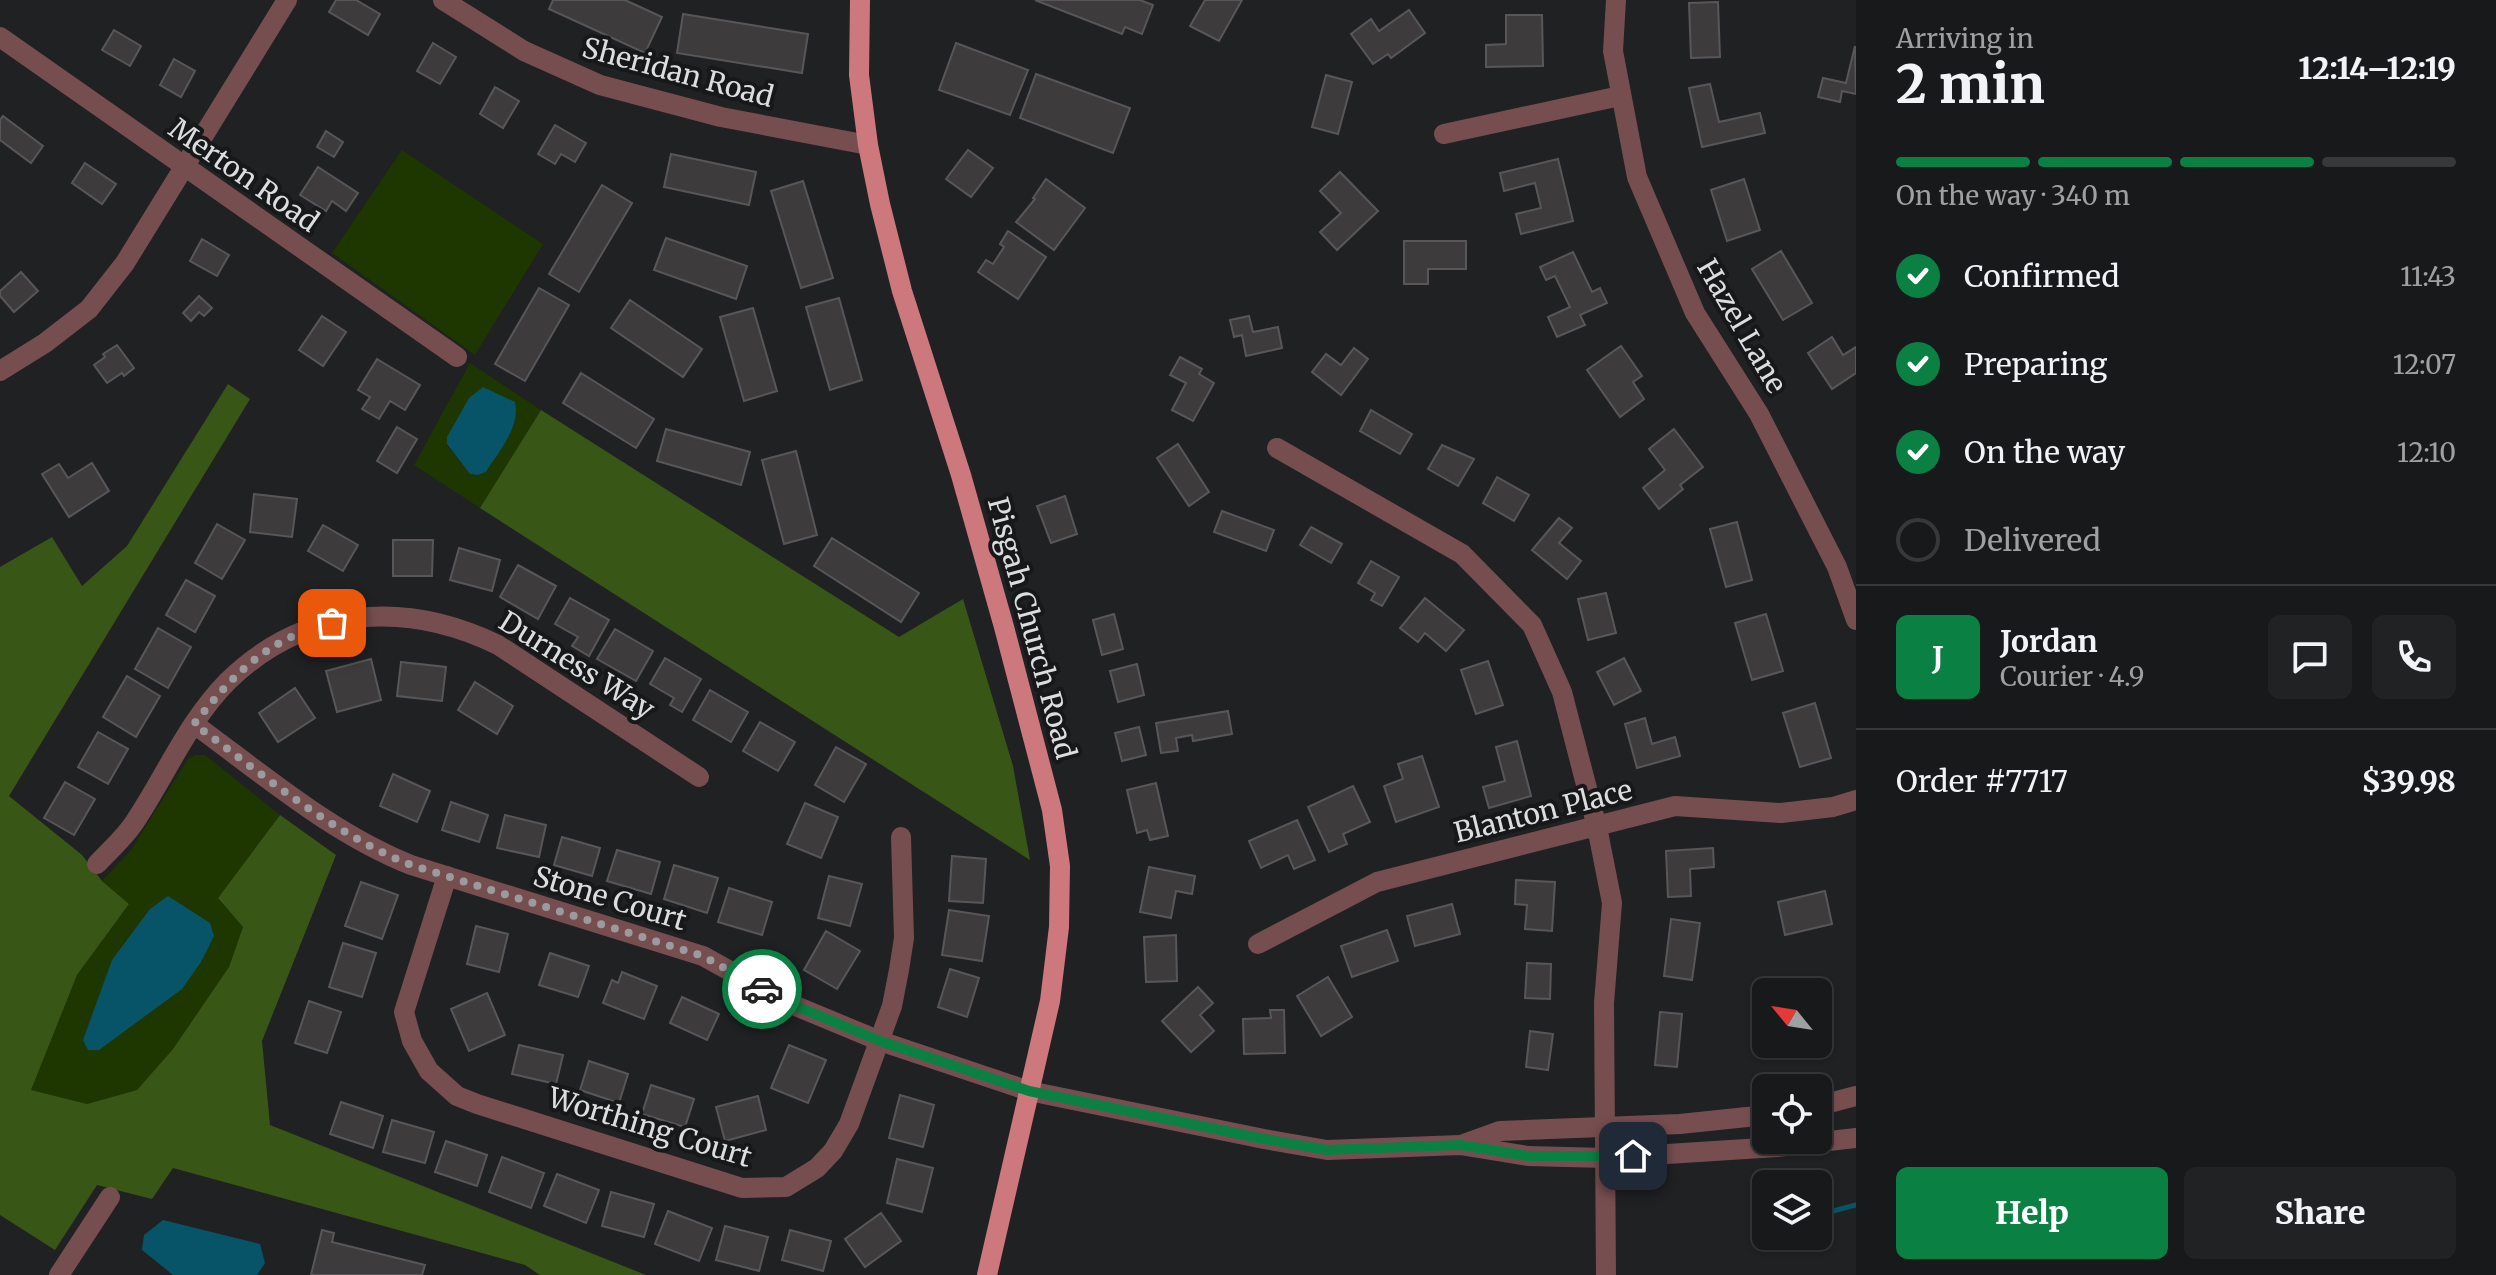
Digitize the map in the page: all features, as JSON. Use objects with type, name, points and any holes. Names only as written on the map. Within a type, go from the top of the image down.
[{"type":"main road","name":"Pisgah Church Road","points":[[860,0],[859,75],[868,145],[902,291],[961,475],[1052,810],[1060,866],[1059,927],[1050,1001],[987,1275]]},
{"type":"street","points":[[0,371],[45,343],[89,309],[125,263],[287,0]]},
{"type":"street","name":"Sheridan Road","points":[[443,0],[524,51],[600,85],[721,117],[868,145]]},
{"type":"street","name":"Hazel Lane","points":[[1616,0],[1613,51],[1637,177],[1695,313],[1759,414],[1837,567],[1856,620]]},
{"type":"street","name":"Merton Road","points":[[0,37],[457,357]]},
{"type":"street","points":[[1444,134],[1620,96]]},
{"type":"street","points":[[1277,448],[1462,554],[1532,625],[1562,692],[1597,827],[1612,903],[1604,1003],[1606,1275]]},
{"type":"street","name":"Durness Way","points":[[97,864],[132,826],[194,724],[227,682],[264,652],[302,630],[366,616],[404,617],[469,631],[498,645],[699,777]]},
{"type":"street","name":"Stone Court","points":[[194,724],[341,831],[375,850],[447,876],[703,956],[786,1002],[880,1041],[1029,1091],[1327,1150],[1460,1145]]},
{"type":"street","name":"Blanton Place","points":[[1258,944],[1377,882],[1675,806],[1781,813],[1833,807],[1856,800]]},
{"type":"street","name":"Worthing Court","points":[[447,876],[404,1012],[412,1041],[429,1071],[457,1096],[477,1104],[742,1188],[786,1187],[817,1168],[833,1151],[849,1124],[892,1006],[904,938],[901,837]]},
{"type":"street","points":[[1832,1102],[1856,1096]]},
{"type":"street","points":[[1460,1145],[1500,1131],[1680,1124],[1752,1116]]},
{"type":"street","points":[[1460,1145],[1528,1156],[1605,1158],[1777,1147],[1856,1138]]},
{"type":"street","points":[[59,1275],[110,1197]]},
{"type":"green space","points":[[402,150],[543,244],[475,355],[332,253]]},
{"type":"green space","points":[[470,363],[541,410],[480,508],[414,465]],"holes":[[[516,409],[514,425],[486,472],[478,475],[470,474],[447,445]]]},
{"type":"green space","points":[[228,384],[250,399],[9,796],[82,855],[102,881],[129,904],[77,975],[31,1090],[87,1104],[137,1090],[173,1049],[229,967],[243,927],[218,898],[280,815],[336,855],[262,1041],[270,1125],[646,1275],[540,1275],[525,1265],[173,1168],[152,1199],[97,1185],[55,1250],[0,1215],[0,567],[52,537],[82,586],[127,546]]},
{"type":"green space","points":[[541,410],[899,637],[963,599],[1013,766],[1030,860],[480,508]]},
{"type":"green space","points":[[205,755],[280,815],[218,898],[243,927],[229,967],[173,1049],[137,1090],[87,1104],[30,1090],[77,975],[129,904],[102,881],[131,850],[188,759]]},
{"type":"water","points":[[483,387],[515,402],[516,411],[512,430],[502,448],[486,472],[478,475],[470,474],[447,444],[447,437],[469,398]]},
{"type":"water","points":[[168,896],[210,923],[214,936],[201,962],[182,989],[99,1050],[88,1050],[83,1040],[112,960],[150,909]]},
{"type":"water","points":[[163,1220],[260,1244],[265,1263],[257,1275],[173,1275],[142,1250],[144,1235]]},
{"type":"building","points":[[336,0],[356,0],[380,14],[368,35],[329,12]]},
{"type":"building","points":[[553,0],[625,0],[662,17],[645,53],[549,9]]},
{"type":"building","points":[[1035,0],[1140,0],[1153,5],[1142,34],[1125,27],[1122,34]]},
{"type":"building","points":[[1205,0],[1242,0],[1219,41],[1190,26]]},
{"type":"building","points":[[1718,2],[1720,57],[1691,58],[1689,3]]},
{"type":"building","points":[[1409,10],[1425,33],[1391,58],[1388,54],[1373,64],[1351,34],[1371,19],[1379,31]]},
{"type":"building","points":[[683,14],[808,34],[802,73],[677,53]]},
{"type":"building","points":[[1506,15],[1542,15],[1543,66],[1486,67],[1486,45],[1506,44]]},
{"type":"building","points":[[114,30],[141,46],[130,66],[102,50]]},
{"type":"building","points":[[433,43],[456,57],[440,84],[417,71]]},
{"type":"building","points":[[956,43],[1028,70],[1010,115],[939,90]]},
{"type":"building","points":[[1855,46],[1856,94],[1842,91],[1840,102],[1818,97],[1823,78],[1846,83]]},
{"type":"building","points":[[174,59],[195,71],[181,97],[160,85]]},
{"type":"building","points":[[1036,74],[1130,108],[1113,153],[1020,118]]},
{"type":"building","points":[[1326,75],[1352,82],[1338,134],[1312,127]]},
{"type":"building","points":[[1710,84],[1719,122],[1760,113],[1765,133],[1702,147],[1689,88]]},
{"type":"building","points":[[495,87],[519,101],[503,128],[480,114]]},
{"type":"building","points":[[3,116],[43,146],[31,163],[0,140],[0,120]]},
{"type":"building","points":[[555,125],[586,143],[575,162],[561,154],[555,164],[538,154]]},
{"type":"building","points":[[326,131],[343,142],[334,157],[317,147]]},
{"type":"building","points":[[968,150],[993,168],[971,197],[946,179]]},
{"type":"building","points":[[671,154],[756,172],[749,205],[664,187]]},
{"type":"building","points":[[1558,159],[1573,221],[1521,234],[1516,214],[1541,208],[1535,183],[1504,191],[1500,173]]},
{"type":"building","points":[[85,163],[116,184],[102,204],[72,183]]},
{"type":"building","points":[[318,167],[358,193],[346,211],[332,201],[326,211],[300,195]]},
{"type":"building","points":[[1340,172],[1378,211],[1337,250],[1320,232],[1341,213],[1320,191]]},
{"type":"building","points":[[1046,179],[1085,208],[1054,250],[1016,222],[1035,199]]},
{"type":"building","points":[[1744,179],[1760,230],[1727,241],[1711,190]]},
{"type":"building","points":[[803,181],[833,278],[801,288],[771,191]]},
{"type":"building","points":[[602,185],[632,203],[579,292],[549,274]]},
{"type":"building","points":[[1008,231],[1046,257],[1018,299],[978,272],[986,260],[993,264],[1004,247],[1000,244]]},
{"type":"building","points":[[666,238],[747,266],[736,299],[654,270]]},
{"type":"building","points":[[202,239],[229,255],[217,276],[190,261]]},
{"type":"building","points":[[1404,241],[1466,241],[1466,269],[1428,269],[1428,284],[1404,284]]},
{"type":"building","points":[[1781,251],[1812,303],[1783,320],[1752,269]]},
{"type":"building","points":[[1573,252],[1592,292],[1600,288],[1607,303],[1580,315],[1585,325],[1557,337],[1548,317],[1570,307],[1555,276],[1546,280],[1540,267]]},
{"type":"building","points":[[21,272],[38,291],[14,312],[0,296],[0,291]]},
{"type":"building","points":[[539,288],[569,305],[525,381],[495,364]]},
{"type":"building","points":[[199,296],[212,308],[204,316],[199,312],[191,321],[183,313]]},
{"type":"building","points":[[839,298],[862,380],[830,390],[806,307]]},
{"type":"building","points":[[630,300],[702,349],[683,377],[611,328]]},
{"type":"building","points":[[753,308],[777,391],[744,401],[720,317]]},
{"type":"building","points":[[322,316],[346,332],[323,366],[299,350]]},
{"type":"building","points":[[1249,316],[1253,332],[1278,327],[1282,348],[1246,356],[1242,335],[1234,337],[1230,320]]},
{"type":"building","points":[[1832,337],[1843,355],[1856,347],[1856,373],[1832,389],[1808,353]]},
{"type":"building","points":[[117,345],[134,368],[107,383],[94,365]]},
{"type":"building","points":[[1621,346],[1642,376],[1633,382],[1644,399],[1620,417],[1587,370]]},
{"type":"building","points":[[1354,348],[1368,359],[1341,395],[1312,372],[1326,354],[1341,365]]},
{"type":"building","points":[[1180,357],[1202,369],[1199,374],[1214,383],[1193,421],[1172,410],[1186,383],[1170,375]]},
{"type":"building","points":[[377,359],[420,385],[405,410],[390,401],[379,419],[362,409],[370,397],[358,390]]},
{"type":"building","points":[[581,373],[654,419],[636,448],[563,403]]},
{"type":"building","points":[[1371,410],[1412,434],[1400,454],[1360,431]]},
{"type":"building","points":[[397,427],[417,439],[397,473],[377,461]]},
{"type":"building","points":[[666,429],[750,452],[741,485],[657,461]]},
{"type":"building","points":[[1674,429],[1703,467],[1680,485],[1683,489],[1659,509],[1643,488],[1665,470],[1649,449]]},
{"type":"building","points":[[1178,444],[1209,492],[1189,506],[1157,458]]},
{"type":"building","points":[[1442,445],[1474,459],[1458,486],[1428,469]]},
{"type":"building","points":[[796,451],[817,535],[784,544],[762,460]]},
{"type":"building","points":[[92,463],[109,491],[69,517],[42,474],[59,464],[68,478]]},
{"type":"building","points":[[1497,477],[1529,495],[1514,521],[1483,503]]},
{"type":"building","points":[[254,494],[297,499],[292,537],[250,532]]},
{"type":"building","points":[[1065,496],[1077,534],[1051,543],[1037,506]]},
{"type":"building","points":[[1222,511],[1274,530],[1266,551],[1214,532]]},
{"type":"building","points":[[1559,518],[1572,528],[1559,543],[1581,561],[1567,579],[1532,550]]},
{"type":"building","points":[[1737,522],[1752,580],[1726,587],[1710,529]]},
{"type":"building","points":[[217,524],[245,540],[222,579],[195,563]]},
{"type":"building","points":[[323,525],[358,545],[343,571],[308,551]]},
{"type":"building","points":[[1311,527],[1342,544],[1331,563],[1300,545]]},
{"type":"building","points":[[832,538],[919,593],[901,622],[814,566]]},
{"type":"building","points":[[393,540],[433,540],[432,576],[393,576]]},
{"type":"building","points":[[459,548],[500,560],[492,591],[450,580]]},
{"type":"building","points":[[1371,561],[1399,577],[1382,606],[1371,600],[1375,593],[1358,583]]},
{"type":"building","points":[[518,565],[556,586],[538,619],[500,597]]},
{"type":"building","points":[[186,580],[215,596],[195,632],[166,615]]},
{"type":"building","points":[[1606,593],[1616,633],[1588,640],[1578,599]]},
{"type":"building","points":[[570,598],[609,620],[589,656],[572,646],[578,637],[555,624]]},
{"type":"building","points":[[1425,598],[1464,630],[1446,651],[1425,633],[1418,642],[1400,628]]},
{"type":"building","points":[[1114,614],[1123,649],[1102,655],[1093,620]]},
{"type":"building","points":[[1766,614],[1783,671],[1752,680],[1735,623]]},
{"type":"building","points":[[158,628],[191,647],[168,688],[135,669]]},
{"type":"building","points":[[615,629],[653,651],[636,681],[597,659]]},
{"type":"building","points":[[665,658],[701,679],[682,712],[670,705],[674,698],[650,684]]},
{"type":"building","points":[[1624,658],[1641,691],[1614,705],[1597,672]]},
{"type":"building","points":[[371,659],[381,700],[337,712],[326,671]]},
{"type":"building","points":[[1488,661],[1503,705],[1476,714],[1461,670]]},
{"type":"building","points":[[401,662],[446,667],[442,701],[397,696]]},
{"type":"building","points":[[1137,664],[1144,695],[1118,702],[1110,671]]},
{"type":"building","points":[[127,676],[160,696],[136,737],[103,717]]},
{"type":"building","points":[[475,682],[513,706],[497,734],[458,710]]},
{"type":"building","points":[[295,688],[315,718],[278,742],[259,713]]},
{"type":"building","points":[[710,690],[748,712],[731,742],[693,720]]},
{"type":"building","points":[[1815,703],[1831,758],[1800,767],[1783,713]]},
{"type":"building","points":[[1228,711],[1232,734],[1193,741],[1192,735],[1176,738],[1178,751],[1161,753],[1156,723]]},
{"type":"building","points":[[1645,718],[1652,744],[1675,737],[1680,756],[1637,768],[1625,724]]},
{"type":"building","points":[[760,722],[795,742],[778,771],[743,751]]},
{"type":"building","points":[[1139,727],[1146,755],[1122,761],[1115,733]]},
{"type":"building","points":[[98,732],[128,749],[108,784],[78,767]]},
{"type":"building","points":[[1517,741],[1531,796],[1489,808],[1483,787],[1505,781],[1496,747]]},
{"type":"building","points":[[836,747],[866,764],[844,802],[815,785]]},
{"type":"building","points":[[1422,756],[1439,807],[1396,822],[1384,786],[1403,779],[1398,764]]},
{"type":"building","points":[[393,774],[430,791],[417,822],[380,806]]},
{"type":"building","points":[[65,782],[95,799],[74,835],[44,818]]},
{"type":"building","points":[[1156,783],[1168,836],[1150,840],[1147,830],[1137,833],[1127,790]]},
{"type":"building","points":[[1353,786],[1370,822],[1343,834],[1347,844],[1329,852],[1308,807]]},
{"type":"building","points":[[451,802],[488,815],[479,842],[442,830]]},
{"type":"building","points":[[805,803],[838,817],[821,858],[787,844]]},
{"type":"building","points":[[505,815],[546,825],[539,857],[497,848]]},
{"type":"building","points":[[1297,820],[1315,860],[1294,869],[1288,855],[1261,868],[1249,841]]},
{"type":"building","points":[[562,837],[600,848],[592,876],[554,865]]},
{"type":"building","points":[[1713,848],[1714,867],[1690,869],[1691,896],[1668,897],[1666,851]]},
{"type":"building","points":[[617,850],[660,862],[651,894],[607,881]]},
{"type":"building","points":[[952,856],[986,859],[983,903],[949,901]]},
{"type":"building","points":[[674,865],[718,878],[707,913],[664,899]]},
{"type":"building","points":[[1149,867],[1195,876],[1192,894],[1176,891],[1171,918],[1140,912]]},
{"type":"building","points":[[829,876],[862,884],[850,926],[818,918]]},
{"type":"building","points":[[1516,880],[1555,882],[1552,931],[1525,929],[1527,905],[1515,904]]},
{"type":"building","points":[[361,882],[398,895],[382,939],[345,926]]},
{"type":"building","points":[[729,888],[772,902],[762,935],[718,922]]},
{"type":"building","points":[[1825,891],[1832,924],[1785,935],[1778,902]]},
{"type":"building","points":[[1452,904],[1460,934],[1415,946],[1407,916]]},
{"type":"building","points":[[949,910],[989,916],[982,961],[942,955]]},
{"type":"building","points":[[1671,919],[1700,923],[1692,980],[1664,976]]},
{"type":"building","points":[[476,926],[508,934],[499,972],[467,964]]},
{"type":"building","points":[[1387,930],[1398,961],[1352,977],[1341,946]]},
{"type":"building","points":[[826,931],[860,951],[837,989],[804,970]]},
{"type":"building","points":[[1176,935],[1177,981],[1146,982],[1144,937]]},
{"type":"building","points":[[343,943],[376,953],[362,997],[329,987]]},
{"type":"building","points":[[550,953],[589,966],[578,997],[539,985]]},
{"type":"building","points":[[1527,963],[1551,964],[1550,999],[1525,998]]},
{"type":"building","points":[[950,969],[979,978],[967,1017],[938,1007]]},
{"type":"building","points":[[622,972],[657,986],[644,1019],[603,1003],[612,980],[618,983]]},
{"type":"building","points":[[1328,977],[1352,1017],[1321,1036],[1297,996]]},
{"type":"building","points":[[1198,987],[1213,1003],[1200,1015],[1214,1031],[1191,1052],[1162,1021]]},
{"type":"building","points":[[487,993],[505,1035],[469,1051],[451,1009]]},
{"type":"building","points":[[682,997],[719,1014],[707,1040],[670,1023]]},
{"type":"building","points":[[309,1001],[341,1012],[327,1053],[295,1043]]},
{"type":"building","points":[[1270,1010],[1284,1010],[1285,1053],[1244,1054],[1243,1019],[1271,1018]]},
{"type":"building","points":[[1660,1012],[1682,1014],[1677,1067],[1655,1065]]},
{"type":"building","points":[[1530,1031],[1553,1034],[1548,1070],[1526,1067]]},
{"type":"building","points":[[519,1045],[563,1055],[556,1084],[512,1074]]},
{"type":"building","points":[[789,1045],[826,1060],[808,1103],[771,1088]]},
{"type":"building","points":[[589,1061],[628,1074],[619,1103],[580,1090]]},
{"type":"building","points":[[651,1085],[694,1099],[685,1127],[642,1114]]},
{"type":"building","points":[[900,1095],[934,1105],[923,1147],[889,1138]]},
{"type":"building","points":[[758,1096],[766,1130],[725,1141],[716,1107]]},
{"type":"building","points":[[341,1102],[383,1116],[373,1148],[330,1134]]},
{"type":"building","points":[[392,1120],[434,1132],[425,1163],[383,1152]]},
{"type":"building","points":[[446,1141],[487,1155],[477,1186],[435,1172]]},
{"type":"building","points":[[502,1157],[544,1173],[531,1208],[489,1192]]},
{"type":"building","points":[[897,1159],[933,1168],[922,1212],[887,1203]]},
{"type":"building","points":[[557,1174],[599,1190],[586,1223],[544,1206]]},
{"type":"building","points":[[611,1192],[654,1204],[644,1237],[602,1226]]},
{"type":"building","points":[[668,1211],[712,1228],[699,1261],[655,1244]]},
{"type":"building","points":[[881,1213],[901,1241],[865,1267],[845,1239]]},
{"type":"building","points":[[725,1226],[768,1237],[759,1271],[716,1260]]},
{"type":"building","points":[[322,1230],[334,1233],[332,1242],[425,1265],[422,1275],[311,1275]]},
{"type":"building","points":[[790,1230],[831,1241],[823,1271],[782,1260]]},
{"type":"waterway","points":[[1832,1211],[1856,1205]]},
{"type":"way so far","points":[[332,623],[302,630],[264,652],[227,682],[194,724],[341,831],[375,850],[411,865],[703,956],[762,989]]},
{"type":"route","points":[[762,989],[880,1041],[1029,1091],[1264,1139],[1327,1150],[1460,1145],[1528,1156],[1633,1156]]}]
